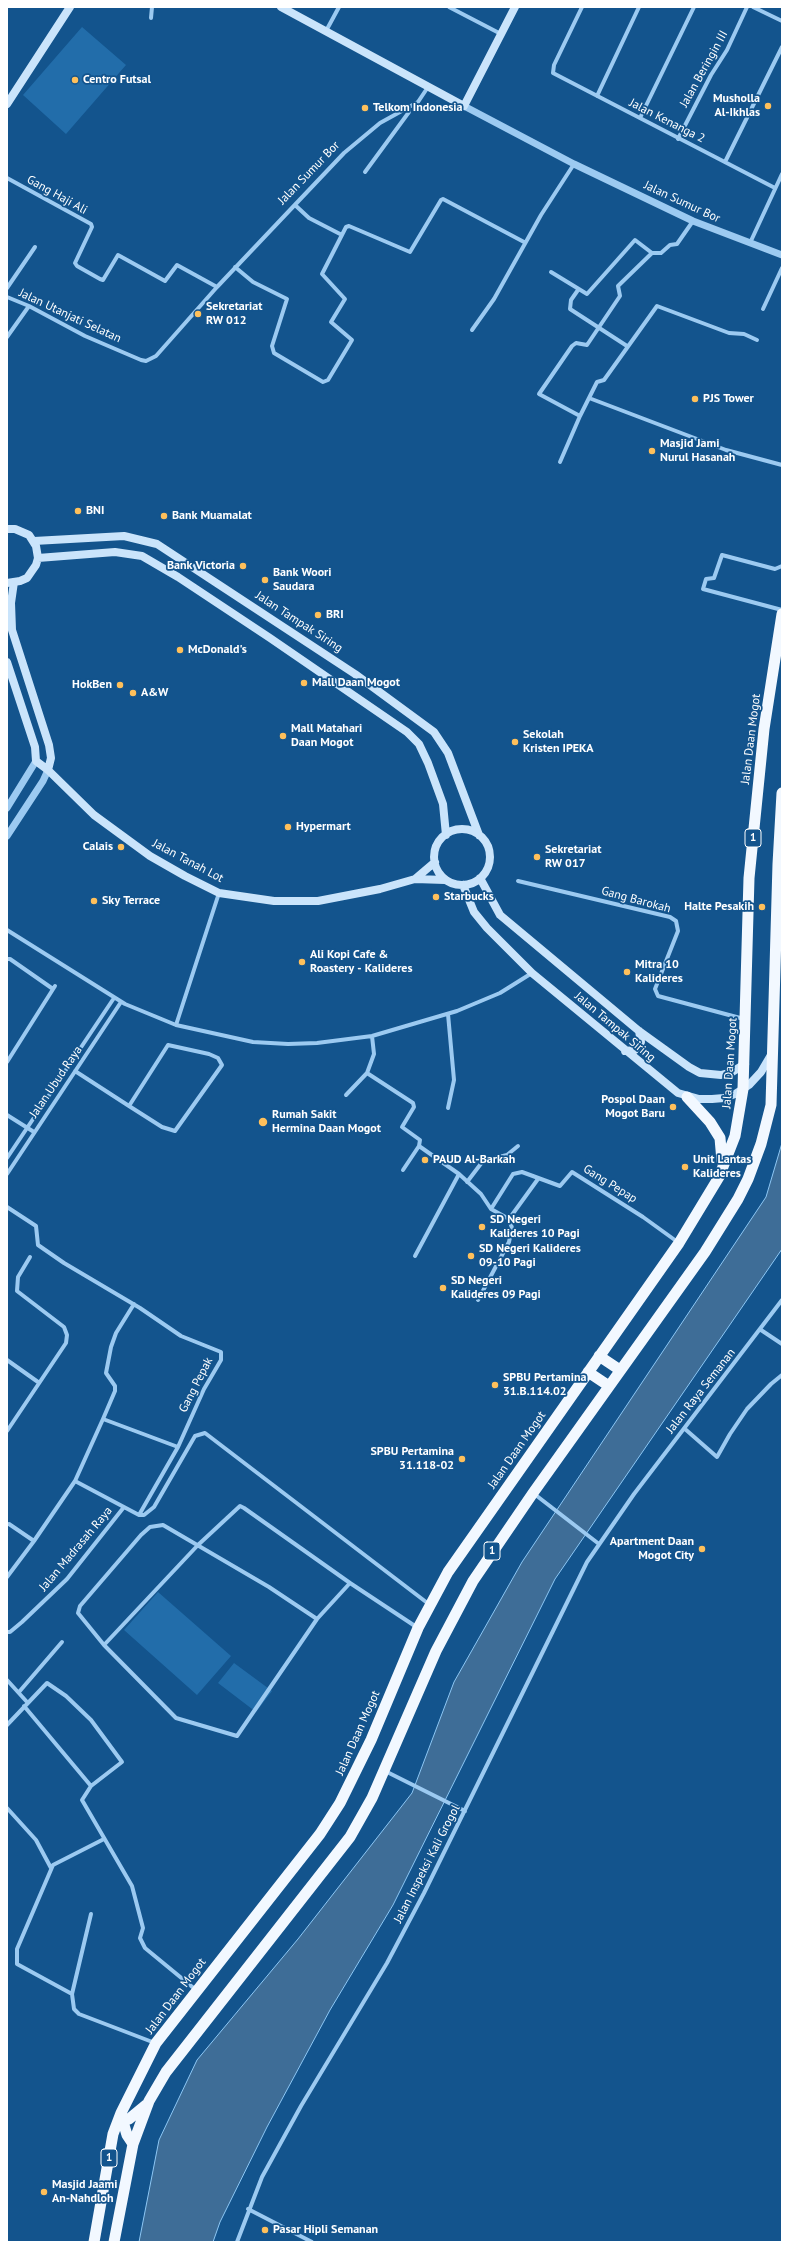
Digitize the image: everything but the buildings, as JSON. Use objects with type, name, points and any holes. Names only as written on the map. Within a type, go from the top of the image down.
[{"type":"highway","name":"Jalan Daan Mogot","points":[[94,2242],[112,2140],[156,2043],[196,1990],[320,1834],[340,1804],[371,1740],[418,1628],[461,1552],[680,1243],[722,1170],[735,1136],[744,1089],[749,878],[764,729],[782,614]]},
{"type":"highway","name":"1","points":[[114,2242],[133,2144],[149,2101],[166,2072],[350,1837],[387,1772],[436,1651],[462,1600],[533,1493],[705,1252],[738,1199],[748,1179],[767,1125],[771,1105],[782,798]]},
{"type":"highway","points":[[687,1097],[710,1122],[720,1138],[723,1154],[722,1170]]},
{"type":"highway","points":[[599,1356],[620,1370]]},
{"type":"highway","points":[[588,1372],[608,1386]]},
{"type":"highway","points":[[133,2144],[120,2120],[134,2116],[149,2101]]},
{"type":"main road","points":[[7,104],[70,7]]},
{"type":"main road","name":"Jalan Sumur Bor","points":[[281,7],[326,31],[426,91],[464,106]]},
{"type":"main road","points":[[464,106],[515,7]]},
{"type":"main road","points":[[7,530],[22,531],[34,541],[38,558],[32,572],[27,578],[11,582],[12,630],[49,746],[51,758],[48,770]]},
{"type":"main road","name":"Jalan Tampak Siring","points":[[34,541],[124,536],[156,544],[355,674],[434,732],[448,753],[479,835]]},
{"type":"main road","points":[[38,558],[122,552],[142,556],[178,577],[270,638],[407,732],[419,744],[428,763],[442,804],[446,835]]},
{"type":"main road","points":[[7,662],[35,747],[36,761]]},
{"type":"main road","name":"Jalan Tanah Lot","points":[[36,761],[48,770],[94,815],[150,856],[219,893],[274,901],[318,901],[374,890],[415,879],[445,880]]},
{"type":"main road","points":[[462,830],[479,835],[486,842],[490,862],[486,871],[480,878],[463,885],[454,884],[445,880],[438,872],[435,862],[436,847],[446,835],[462,830]]},
{"type":"main road","name":"Jalan Tanah Lot","points":[[415,879],[435,862]]},
{"type":"main road","name":"Jalan Tampak Siring","points":[[480,878],[500,915],[639,1031],[689,1067],[700,1072],[721,1075],[732,1072],[745,1064]]},
{"type":"main road","name":"Jalan Tampak Siring","points":[[463,885],[474,912],[487,928],[532,973],[671,1089],[687,1097],[699,1099],[724,1098],[744,1089],[761,1072],[773,1048]]},
{"type":"main road","points":[[625,1051],[635,1050],[639,1046],[641,1042],[639,1031]]},
{"type":"street","points":[[151,18],[152,7]]},
{"type":"street","points":[[326,31],[339,7]]},
{"type":"street","points":[[449,7],[500,34]]},
{"type":"street","name":"Jalan Kenanga 2","points":[[582,7],[553,70],[557,76],[775,188]]},
{"type":"street","points":[[597,96],[639,7]]},
{"type":"street","points":[[640,118],[694,7]]},
{"type":"street","name":"Jalan Beringin III","points":[[678,139],[711,75],[727,50],[747,7]]},
{"type":"street","points":[[753,7],[782,21]]},
{"type":"street","points":[[725,162],[782,47]]},
{"type":"street","name":"Jalan Sumur Bor","points":[[146,361],[156,356],[217,287],[344,153],[380,123],[418,102],[426,91]]},
{"type":"street","name":"Jalan Sumur Bor","points":[[464,106],[573,166],[692,223],[782,254]]},
{"type":"street","points":[[364,172],[409,112],[408,107]]},
{"type":"street","points":[[472,330],[494,299],[524,242],[573,166]]},
{"type":"street","points":[[750,244],[782,174]]},
{"type":"street","name":"Gang Haji Ali","points":[[7,178],[91,224],[92,227],[76,263],[100,279],[102,280],[118,255],[164,281],[177,265],[217,287]]},
{"type":"street","points":[[236,267],[254,282],[287,299],[272,346],[274,353],[323,382],[328,380],[352,340],[331,322],[345,299],[322,274],[346,227],[350,226],[410,252],[440,200],[443,199],[524,242]]},
{"type":"street","points":[[294,205],[309,218],[342,235]]},
{"type":"street","points":[[551,272],[578,290],[587,294],[635,240],[652,252],[661,253],[670,246],[678,244],[692,223]]},
{"type":"street","points":[[7,288],[35,247]]},
{"type":"street","points":[[580,416],[539,394],[572,346],[576,343],[587,345],[600,328],[620,296],[618,286],[652,252]]},
{"type":"street","points":[[763,309],[782,268]]},
{"type":"street","points":[[578,290],[571,300],[570,309],[627,346]]},
{"type":"street","name":"Jalan Utanjati Selatan","points":[[7,298],[29,306],[85,336],[146,361]]},
{"type":"street","points":[[7,337],[29,306]]},
{"type":"street","points":[[560,462],[580,416],[598,382],[604,380],[657,306],[729,333],[744,334],[757,340]]},
{"type":"street","points":[[589,398],[726,450],[782,465]]},
{"type":"street","points":[[782,566],[775,569],[722,555],[714,578],[706,579],[703,589],[782,610]]},
{"type":"street","points":[[7,808],[36,761]]},
{"type":"street","points":[[7,836],[43,781],[48,770]]},
{"type":"street","name":"Gang Barokah","points":[[518,881],[670,917],[676,921],[678,931],[655,989],[658,996],[746,1020]]},
{"type":"street","points":[[176,1025],[219,893]]},
{"type":"street","points":[[7,930],[121,1002],[176,1025],[253,1042],[288,1044],[343,1040],[372,1036],[448,1014],[500,993],[532,973]]},
{"type":"street","points":[[7,959],[10,959],[54,988],[7,1062]]},
{"type":"street","name":"Jalan Ubud Raya","points":[[7,1158],[114,998]]},
{"type":"street","name":"Jalan Ubud Raya","points":[[7,1174],[121,1002]]},
{"type":"street","points":[[448,1014],[454,1080],[448,1108]]},
{"type":"street","points":[[346,1095],[367,1073],[374,1054],[372,1036]]},
{"type":"street","points":[[75,1071],[129,1106],[162,1127],[175,1131],[222,1065],[218,1058],[209,1054],[168,1046],[129,1106]]},
{"type":"street","points":[[367,1073],[414,1103],[414,1107],[402,1127],[420,1140],[418,1146],[403,1170]]},
{"type":"street","points":[[7,1115],[34,1132]]},
{"type":"street","points":[[418,1146],[458,1174],[481,1194],[491,1209],[509,1219],[512,1228],[508,1242],[478,1300]]},
{"type":"street","points":[[467,1182],[483,1160],[507,1155],[518,1146]]},
{"type":"street","points":[[491,1209],[513,1174],[522,1172],[538,1179],[509,1219]]},
{"type":"street","name":"Gang Pepap","points":[[538,1179],[560,1186],[572,1172],[643,1217],[680,1243]]},
{"type":"street","points":[[415,1256],[458,1174]]},
{"type":"street","name":"Gang Pepak","points":[[8,1206],[36,1226],[38,1245],[72,1268],[134,1304],[182,1336],[221,1352],[221,1360],[190,1416],[178,1448],[139,1516]]},
{"type":"street","points":[[7,1430],[38,1382],[66,1343],[67,1335],[64,1327],[17,1291],[18,1277],[30,1258]]},
{"type":"street","name":"Jalan Raya Semanan","points":[[634,1494],[780,1307],[782,1300]]},
{"type":"street","points":[[7,1576],[34,1542],[75,1481],[115,1391],[115,1386],[106,1373],[110,1347],[116,1333],[134,1304]]},
{"type":"street","points":[[761,1330],[782,1344]]},
{"type":"street","points":[[7,1360],[38,1382]]},
{"type":"street","points":[[684,1429],[717,1457],[747,1409],[771,1384],[782,1375]]},
{"type":"street","points":[[103,1419],[178,1448]]},
{"type":"street","points":[[139,1516],[144,1515],[154,1507],[195,1436],[205,1433],[430,1605]]},
{"type":"street","name":"Jalan Madrasah Raya","points":[[75,1481],[139,1516]]},
{"type":"street","points":[[533,1493],[599,1544]]},
{"type":"street","name":"Jalan Inspeksi Kali Grogol","points":[[237,2242],[248,2209],[262,2177],[300,2106],[388,1963],[462,1810],[577,1581],[599,1544],[634,1494]]},
{"type":"street","name":"Jalan Madrasah Raya","points":[[7,1632],[10,1632],[22,1622],[67,1579],[124,1507]]},
{"type":"street","points":[[104,1645],[198,1545],[238,1507],[242,1507],[350,1583],[418,1628]]},
{"type":"street","points":[[9,1524],[34,1542]]},
{"type":"street","points":[[317,1620],[269,1587],[163,1525],[150,1526],[140,1534],[79,1608],[78,1613],[104,1645],[176,1718],[237,1736],[317,1620],[350,1583]]},
{"type":"street","points":[[19,1692],[62,1642]]},
{"type":"street","points":[[7,1680],[19,1692],[25,1704],[91,1786]]},
{"type":"street","points":[[7,1725],[25,1704],[47,1683],[66,1696],[91,1720],[122,1762],[91,1786],[82,1800],[132,1886],[143,1928],[140,1938],[145,1948],[196,1990]]},
{"type":"street","points":[[387,1772],[462,1810]]},
{"type":"street","points":[[7,1808],[36,1840],[51,1868]]},
{"type":"street","points":[[72,1994],[17,1964],[17,1949],[51,1868],[57,1862],[104,1839]]},
{"type":"street","points":[[91,1914],[72,1994],[74,2009],[79,2014],[156,2043]]},
{"type":"street","points":[[248,2209],[312,2242]]},
{"type":"shaded area","name":"Centro Futsal","points":[[82,27],[126,65],[66,134],[23,95]]},
{"type":"shaded area","points":[[782,1143],[782,1249],[555,1579],[393,1905],[330,2010],[267,2127],[220,2222],[213,2242],[139,2242],[159,2140],[197,2060],[298,1939],[412,1793],[454,1682],[522,1562],[766,1197]]},
{"type":"shaded area","points":[[158,1592],[231,1656],[197,1695],[124,1630]]},
{"type":"shaded area","points":[[234,1663],[272,1691],[256,1712],[218,1683]]},
{"type":"place","name":"Centro Futsal","points":[[75,80]]},
{"type":"place","name":"Musholla Al-Ikhlas","points":[[768,106]]},
{"type":"place","name":"Telkom Indonesia","points":[[365,108]]},
{"type":"place","name":"Sekretariat RW 012","points":[[198,314]]},
{"type":"place","name":"PJS Tower","points":[[695,399]]},
{"type":"place","name":"Masjid Jami Nurul Hasanah","points":[[652,451]]},
{"type":"place","name":"BNI","points":[[78,511]]},
{"type":"place","name":"Bank Muamalat","points":[[164,516]]},
{"type":"place","name":"Bank Victoria","points":[[243,566]]},
{"type":"place","name":"Bank Woori Saudara","points":[[265,580]]},
{"type":"place","name":"BRI","points":[[318,615]]},
{"type":"place","name":"McDonald's","points":[[180,650]]},
{"type":"place","name":"Mall Daan Mogot","points":[[304,683]]},
{"type":"place","name":"HokBen","points":[[120,685]]},
{"type":"place","name":"A&W","points":[[133,693]]},
{"type":"place","name":"Mall Matahari Daan Mogot","points":[[283,736]]},
{"type":"place","name":"Sekolah Kristen IPEKA","points":[[515,742]]},
{"type":"place","name":"Hypermart","points":[[288,827]]},
{"type":"place","name":"Calais","points":[[121,847]]},
{"type":"place","name":"Sekretariat RW 017","points":[[537,857]]},
{"type":"place","name":"Starbucks","points":[[436,897]]},
{"type":"place","name":"Sky Terrace","points":[[94,901]]},
{"type":"place","name":"Halte Pesakih","points":[[762,907]]},
{"type":"place","name":"Ali Kopi Cafe & Roastery - Kalideres","points":[[302,962]]},
{"type":"place","name":"Mitra 10 Kalideres","points":[[627,972]]},
{"type":"place","name":"Pospol Daan Mogot Baru","points":[[673,1107]]},
{"type":"place","name":"Rumah Sakit Hermina Daan Mogot","points":[[263,1122]]},
{"type":"place","name":"PAUD Al-Barkah","points":[[425,1160]]},
{"type":"place","name":"Unit Lantas Kalideres","points":[[685,1167]]},
{"type":"place","name":"SD Negeri Kalideres 10 Pagi","points":[[482,1227]]},
{"type":"place","name":"SD Negeri Kalideres 09-10 Pagi","points":[[471,1256]]},
{"type":"place","name":"SD Negeri Kalideres 09 Pagi","points":[[443,1288]]},
{"type":"place","name":"SPBU Pertamina 31.B.114.02","points":[[495,1385]]},
{"type":"place","name":"SPBU Pertamina 31.118-02","points":[[462,1459]]},
{"type":"place","name":"Apartment Daan Mogot City","points":[[702,1549]]},
{"type":"place","name":"Masjid Jaami An-Nahdloh","points":[[44,2192]]},
{"type":"place","name":"Pasar Hipli Semanan","points":[[265,2230]]}]
